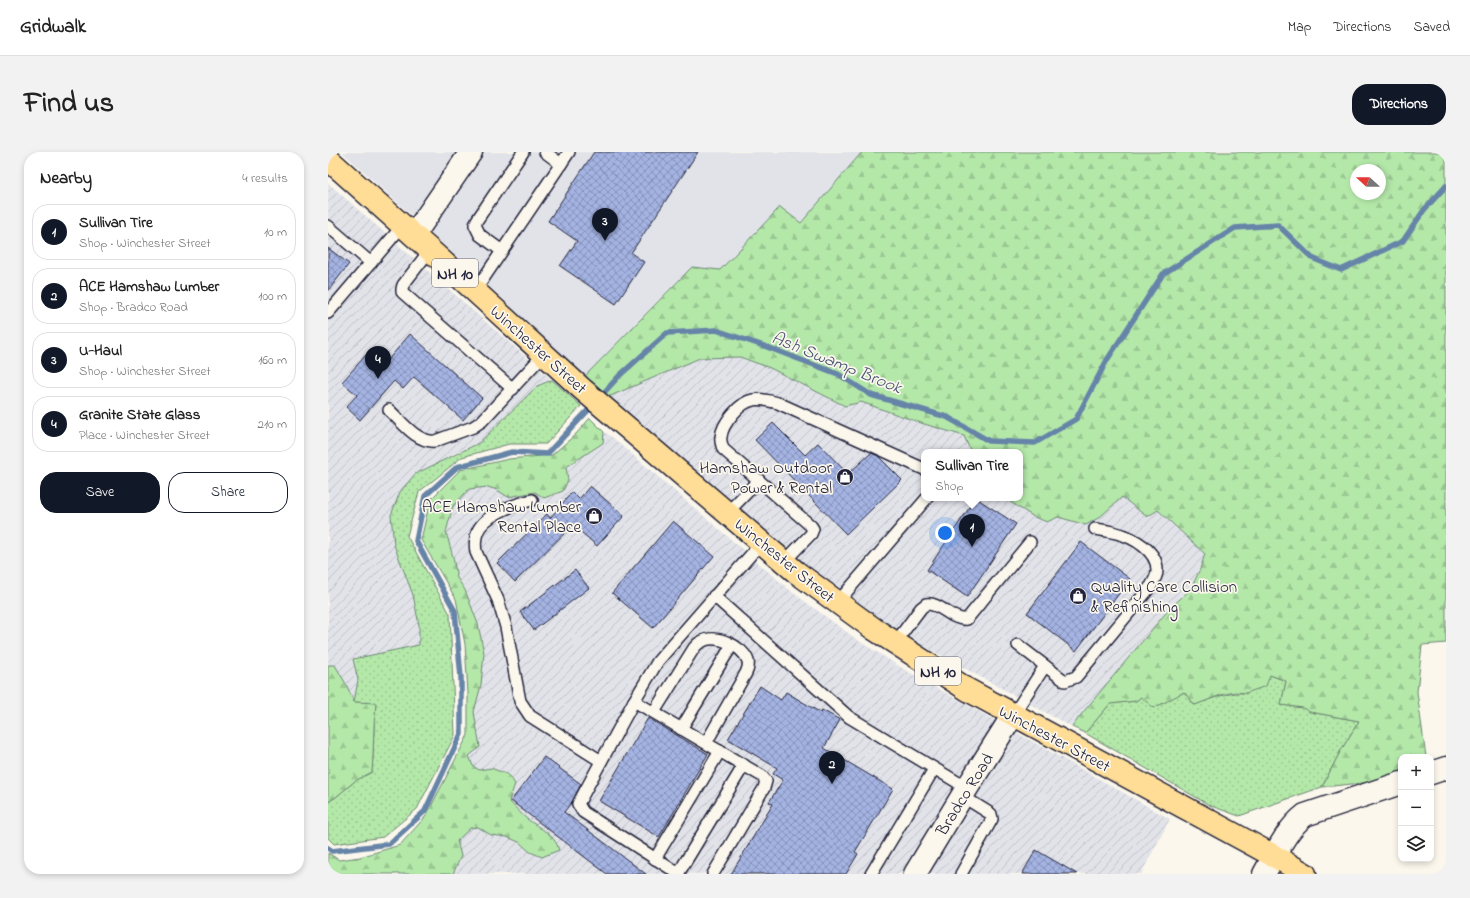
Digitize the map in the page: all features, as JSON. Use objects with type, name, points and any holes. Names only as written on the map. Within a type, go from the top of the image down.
[{"type":"main road","name":"Winchester Street","points":[[328,159],[581,388],[784,562],[837,603],[895,643],[968,690],[1269,865],[1305,874]]},
{"type":"street","points":[[408,230],[471,152]]},
{"type":"street","name":"Bradco Road","points":[[916,874],[964,792],[1013,715]]},
{"type":"street","points":[[1434,772],[1446,768]]},
{"type":"street","points":[[1269,865],[1296,822],[1305,815],[1398,784]]},
{"type":"lane","points":[[502,251],[480,235],[475,225],[523,152]]},
{"type":"lane","points":[[545,152],[561,164]]},
{"type":"lane","points":[[475,291],[569,152]]},
{"type":"lane","points":[[328,226],[371,263]]},
{"type":"lane","points":[[328,313],[371,263],[408,230]]},
{"type":"lane","points":[[430,250],[403,285],[402,292],[513,389]]},
{"type":"lane","points":[[389,410],[418,437],[429,442],[435,441],[473,427],[482,421],[544,354]]},
{"type":"lane","points":[[784,562],[811,534],[813,530],[811,526],[724,449],[721,444],[721,436],[724,427],[742,404],[752,400],[761,399],[778,403],[921,468]]},
{"type":"lane","points":[[727,513],[759,480]]},
{"type":"lane","points":[[532,500],[506,508],[483,523],[477,532],[475,544],[476,552],[498,600],[506,627],[520,701],[530,716],[601,761]]},
{"type":"lane","points":[[837,603],[924,501]]},
{"type":"lane","points":[[1018,645],[1065,681],[1076,677],[1151,586],[1155,579],[1157,570],[1150,552],[1139,542],[1117,533],[1095,529]]},
{"type":"lane","points":[[744,765],[678,874],[583,812],[579,808],[578,804],[634,701],[658,661],[762,542]]},
{"type":"lane","points":[[895,643],[921,608],[926,604],[933,604],[956,618],[967,619],[1030,542]]},
{"type":"lane","points":[[714,596],[849,717],[934,769],[991,814],[992,819],[961,874]]},
{"type":"lane","points":[[654,712],[694,648],[700,642],[716,639],[724,640],[745,656],[748,662],[748,667],[706,743]]},
{"type":"lane","points":[[681,728],[732,645]]},
{"type":"lane","points":[[1013,715],[1045,666]]},
{"type":"lane","points":[[634,701],[744,765],[762,776],[766,781],[764,788],[713,874]]},
{"type":"lane","points":[[655,859],[720,751]]},
{"type":"lane","points":[[871,874],[934,769]]},
{"type":"shaded area","points":[[342,152],[862,152],[800,224],[780,207],[720,270],[679,279],[583,378],[504,300]]},
{"type":"shaded area","points":[[328,183],[552,380],[537,386],[479,443],[449,456],[391,515],[394,545],[413,595],[419,625],[419,645],[353,659],[358,680],[354,702],[335,665],[328,665]]},
{"type":"shaded area","points":[[740,357],[770,368],[845,406],[861,402],[921,423],[965,436],[970,449],[921,449],[921,501],[1009,501],[1034,517],[1046,522],[1058,517],[1086,525],[1122,497],[1147,517],[1158,510],[1205,554],[1191,589],[1170,608],[1072,727],[887,626],[791,556],[608,397],[700,358]]},
{"type":"shaded area","points":[[604,432],[612,437],[792,592],[859,641],[907,671],[1170,819],[1141,874],[453,874],[461,856],[457,841],[470,828],[478,827],[491,835],[507,837],[519,842],[530,852],[557,843],[544,830],[526,818],[509,801],[515,784],[491,768],[479,770],[473,766],[468,756],[480,747],[474,712],[481,685],[470,604],[465,590],[457,578],[446,532],[453,506],[469,489],[488,487],[497,490],[508,497],[535,492],[568,480],[566,467],[603,443]]},
{"type":"green space","points":[[862,152],[1446,152],[1446,643],[1422,645],[1417,692],[1426,754],[1398,754],[1398,773],[1382,781],[1322,787],[1340,752],[1359,721],[1310,712],[1303,708],[1281,705],[1286,681],[1270,675],[1266,686],[1246,693],[1235,692],[1221,695],[1195,705],[1184,692],[1154,708],[1141,697],[1136,701],[1110,704],[1085,733],[1072,727],[1170,608],[1191,589],[1205,554],[1158,510],[1147,517],[1122,497],[1100,517],[1086,525],[1058,517],[1047,522],[1034,517],[1009,501],[1023,501],[1023,449],[970,449],[964,436],[861,402],[845,406],[770,368],[740,357],[700,358],[608,397],[583,378],[692,267],[720,270],[780,207],[801,223]]},
{"type":"green space","points":[[552,380],[581,406],[546,444],[509,444],[462,457],[419,492],[407,536],[450,614],[455,735],[417,809],[383,837],[334,844],[328,838],[328,802],[355,781],[372,771],[376,704],[354,702],[358,680],[353,659],[419,645],[419,625],[413,595],[394,545],[391,515],[400,492],[415,474],[479,443],[537,386]]},
{"type":"green space","points":[[590,418],[604,432],[603,443],[566,467],[568,480],[563,491],[544,498],[535,492],[508,497],[497,490],[488,487],[469,489],[453,506],[446,532],[457,578],[465,590],[478,624],[484,653],[481,685],[474,712],[480,747],[469,756],[473,766],[479,770],[491,768],[509,775],[515,784],[509,801],[527,819],[550,836],[557,844],[559,850],[542,857],[530,852],[519,842],[507,837],[491,835],[478,827],[470,828],[457,841],[461,856],[453,874],[328,874],[328,853],[339,860],[360,857],[400,845],[426,816],[468,735],[468,693],[465,644],[456,599],[421,540],[430,500],[460,470],[509,459],[552,455],[576,434]]},
{"type":"green space","points":[[328,665],[335,665],[354,702],[376,703],[372,772],[355,781],[328,802]]},
{"type":"green space","points":[[1270,675],[1286,681],[1281,705],[1303,708],[1310,712],[1359,721],[1340,752],[1322,787],[1239,816],[1211,806],[1085,733],[1110,704],[1136,701],[1141,697],[1178,694],[1184,692],[1195,705],[1226,695],[1246,693]]},
{"type":"building","points":[[594,152],[698,152],[631,253],[644,262],[616,304],[560,266],[577,241],[548,221]]},
{"type":"building","points":[[328,248],[349,264],[328,291]]},
{"type":"building","points":[[410,334],[482,398],[463,420],[414,377],[403,389],[394,381],[360,420],[346,407],[357,395],[342,382],[366,355],[381,368]]},
{"type":"building","name":"Hamshaw Outdoor Power & Rental","points":[[773,423],[805,455],[818,443],[848,474],[871,453],[878,456],[902,480],[846,534],[755,440]]},
{"type":"building","points":[[590,486],[624,516],[597,546],[573,525],[515,582],[497,563],[547,514],[550,518],[572,492],[579,499]]},
{"type":"building","points":[[974,501],[981,501],[1016,524],[967,597],[927,570]]},
{"type":"building","points":[[673,521],[714,556],[653,628],[612,593]]},
{"type":"building","name":"Quality Care Collision & Refinishing","points":[[1081,542],[1130,579],[1076,651],[1027,613]]},
{"type":"building","points":[[575,570],[589,588],[534,630],[520,612]]},
{"type":"building","points":[[760,686],[781,700],[786,692],[821,713],[822,710],[840,720],[824,748],[893,789],[855,852],[858,854],[846,874],[731,874],[773,804],[769,802],[783,780],[773,774],[777,768],[728,739]]},
{"type":"building","points":[[648,718],[708,754],[659,837],[599,801]]},
{"type":"building","points":[[544,757],[581,784],[572,802],[564,812],[646,874],[607,874],[511,801]]},
{"type":"building","points":[[1036,850],[1077,874],[1022,874]]},
{"type":"waterway","name":"Ash Swamp Brook","points":[[599,398],[619,376],[667,333],[716,330],[767,347],[838,374],[871,395],[947,417],[989,441],[1035,443],[1076,419],[1107,360],[1163,274],[1235,228],[1278,225],[1312,258],[1341,270],[1403,241],[1424,210],[1446,186]]},
{"type":"waterway","name":"Ash Swamp Brook","points":[[328,848],[332,851],[389,844],[425,811],[461,734],[461,677],[455,611],[416,541],[425,496],[457,467],[512,452],[547,454],[593,405]]},
{"type":"place","name":"U-Haul","points":[[605,241]]},
{"type":"place","name":"Granite State Glass","points":[[378,379]]},
{"type":"place","name":"Hamshaw Outdoor Power & Rental","points":[[845,477]]},
{"type":"place","name":"ACE Hamshaw Lumber Rental Place","points":[[594,516]]},
{"type":"place","name":"Sullivan Tire","points":[[972,547]]},
{"type":"place","name":"Quality Care Collision & Refinishing","points":[[1078,596]]},
{"type":"place","name":"ACE Hamshaw Lumber","points":[[832,784]]}]
